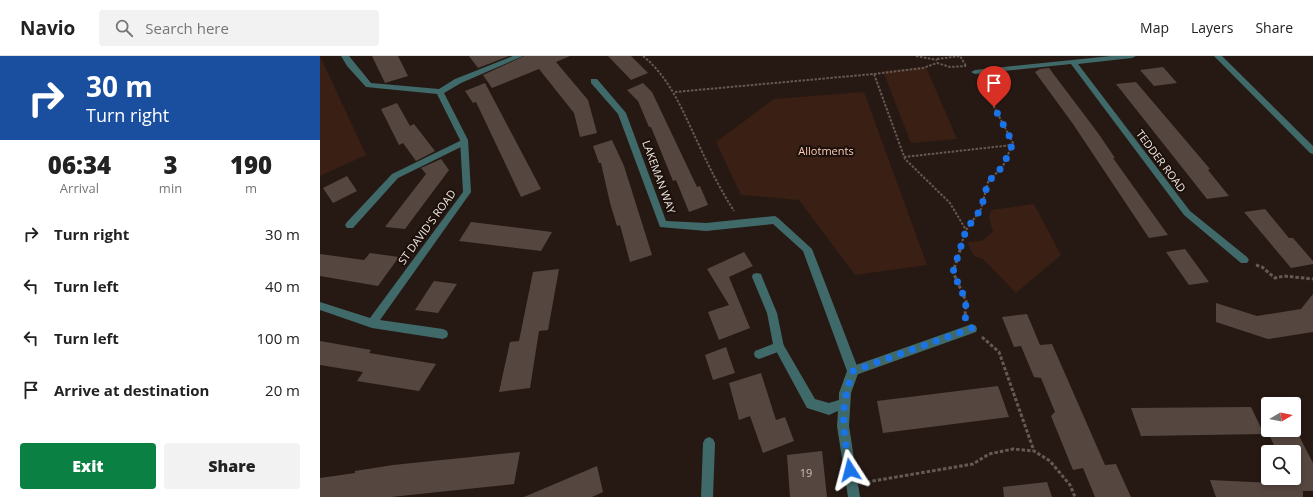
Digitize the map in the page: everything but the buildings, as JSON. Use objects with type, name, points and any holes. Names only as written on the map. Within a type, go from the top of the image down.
[{"type":"street","points":[[345,56],[350,64],[369,85],[440,92],[458,81],[519,56]]},
{"type":"street","points":[[975,72],[1073,62],[1087,58],[1132,56]]},
{"type":"street","points":[[1218,56],[1313,151]]},
{"type":"street","name":"TEDDER ROAD","points":[[1073,62],[1187,214],[1244,260]]},
{"type":"street","name":"LAKEMAN WAY","points":[[594,81],[622,113],[663,224],[706,227],[775,220],[807,249],[853,371]]},
{"type":"street","name":"ST DAVID'S ROAD","points":[[372,322],[467,192],[464,142],[440,92]]},
{"type":"street","points":[[350,225],[395,176],[464,142]]},
{"type":"street","points":[[757,277],[772,313],[779,348],[811,404],[829,409],[845,403]]},
{"type":"street","points":[[320,306],[372,322],[443,334]]},
{"type":"street","points":[[854,497],[843,426],[846,393],[853,371],[972,328]]},
{"type":"street","points":[[759,354],[779,348]]},
{"type":"street","points":[[708,443],[708,497]]},
{"type":"path","points":[[643,56],[655,65],[675,92],[722,192],[734,212],[745,223]]},
{"type":"path","points":[[916,56],[937,59],[960,56],[966,66]]},
{"type":"path","points":[[937,59],[939,64]]},
{"type":"path","points":[[675,92],[874,74],[923,68],[939,64],[950,67],[977,65],[975,72],[1013,143],[1003,166],[988,182],[981,209],[966,230],[953,272],[966,301],[965,317],[972,328],[999,352],[1034,451]]},
{"type":"path","points":[[874,74],[904,157],[928,183],[950,203],[966,230]]},
{"type":"path","points":[[904,157],[1012,145]]},
{"type":"path","points":[[1244,260],[1262,267],[1274,278],[1284,276],[1313,279]]},
{"type":"path","points":[[852,484],[973,464],[989,454],[1013,449],[1034,451],[1050,461],[1070,485],[1075,497]]},
{"type":"green space","points":[[320,56],[366,155],[320,176]]},
{"type":"green space","points":[[926,67],[957,139],[911,143],[883,71]]},
{"type":"green space","name":"Allotments","points":[[864,92],[927,265],[855,275],[799,200],[741,195],[716,142],[774,99]]},
{"type":"green space","points":[[1034,204],[1061,255],[1016,293],[983,259],[974,256],[967,242],[982,241],[993,231],[989,218],[991,210]]},
{"type":"route","points":[[850,470],[843,426],[846,393],[853,371],[972,328],[965,317],[966,301],[953,272],[966,230],[981,209],[988,182],[1003,166],[1013,143],[994,107]]}]
